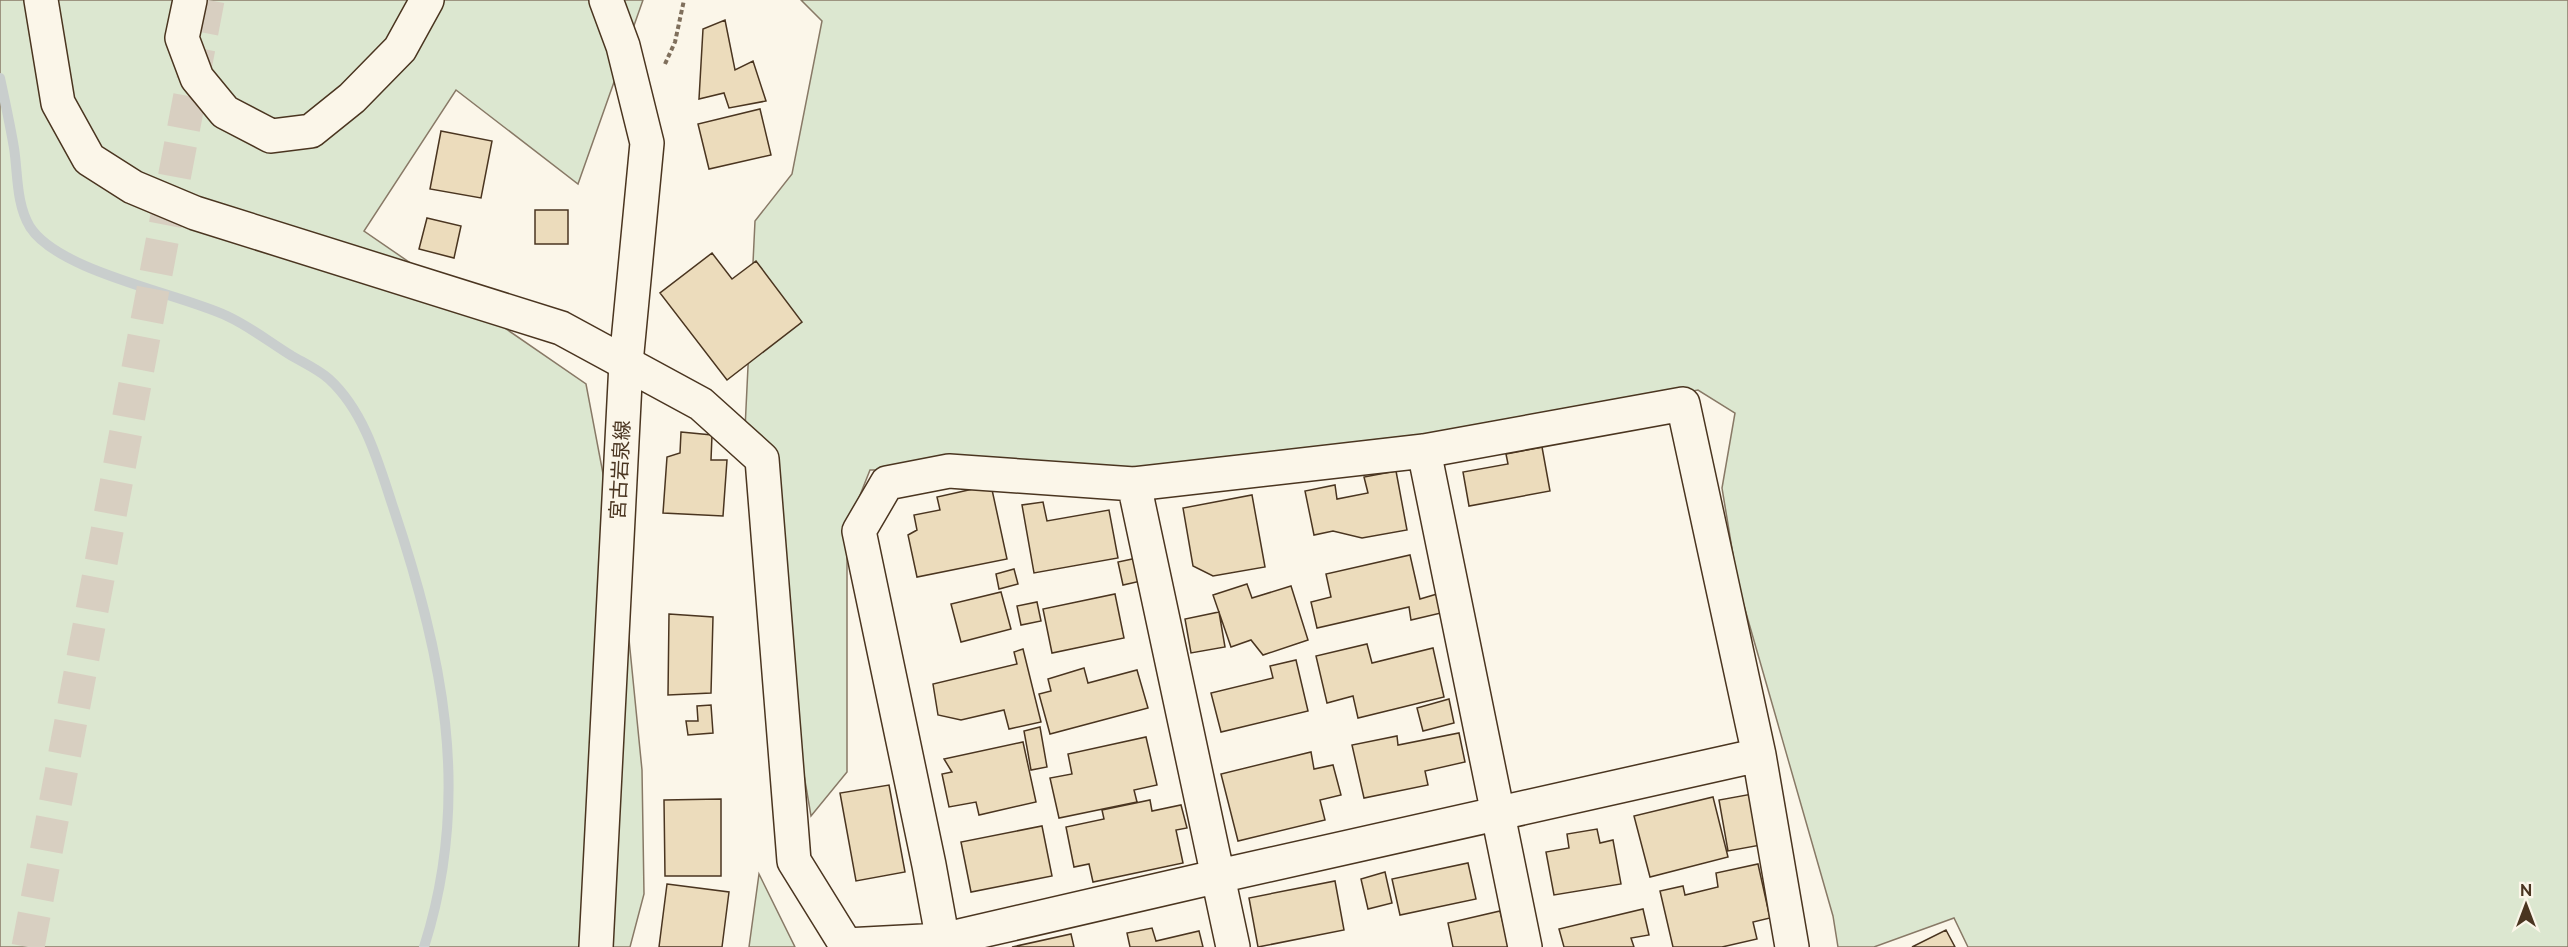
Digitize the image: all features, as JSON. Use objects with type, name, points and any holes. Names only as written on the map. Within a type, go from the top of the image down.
[{"type":"street","points":[[41,0],[58,103],[89,159],[133,187],[195,213],[561,328],[701,404],[762,459],[794,861],[846,945],[943,944],[1219,876],[1759,755]]},
{"type":"street","points":[[190,0],[182,39],[197,78],[225,112],[271,136],[311,131],[352,98],[400,49],[427,0]]},
{"type":"street","name":"宮古岩泉線","points":[[596,947],[626,363],[647,143],[623,46],[606,0]]},
{"type":"street","points":[[943,944],[929,865],[859,531],[887,483],[949,471],[1134,484],[1424,451],[1683,404],[1759,755],[1792,947]]},
{"type":"street","points":[[1424,451],[1525,947]]},
{"type":"street","points":[[1134,484],[1233,947]]},
{"type":"green space","points":[[0,0],[643,0],[578,184],[456,90],[364,231],[586,384],[623,579],[642,770],[644,894],[630,947],[0,947]]},
{"type":"green space","points":[[801,0],[2568,0],[2568,947],[1968,947],[1954,918],[1874,947],[1838,947],[1833,916],[1738,585],[1722,488],[1735,413],[1698,390],[1513,424],[1364,441],[1210,464],[1101,469],[870,470],[847,528],[847,772],[811,816],[745,429],[755,221],[792,174],[822,21]]},
{"type":"green space","points":[[759,874],[795,947],[749,947]]},
{"type":"building","points":[[725,20],[735,70],[753,61],[766,101],[729,108],[724,93],[699,99],[703,29]]},
{"type":"building","points":[[760,109],[771,155],[709,169],[698,124]]},
{"type":"building","points":[[441,131],[492,141],[481,198],[430,189]]},
{"type":"building","points":[[535,210],[568,210],[568,244],[535,244]]},
{"type":"building","points":[[427,218],[461,226],[454,258],[419,249]]},
{"type":"building","points":[[712,253],[732,279],[756,261],[802,322],[727,380],[660,293]]},
{"type":"building","points":[[681,432],[712,435],[711,460],[727,460],[723,516],[663,513],[667,457],[680,453]]},
{"type":"building","points":[[1542,447],[1550,491],[1469,506],[1463,472],[1508,464],[1506,454]]},
{"type":"building","points":[[1396,471],[1407,530],[1362,538],[1333,531],[1314,535],[1305,491],[1335,485],[1337,499],[1368,493],[1364,477]]},
{"type":"building","points":[[991,485],[1007,559],[917,577],[908,535],[917,530],[914,515],[940,510],[937,497]]},
{"type":"building","points":[[1252,495],[1265,567],[1213,576],[1193,566],[1183,508]]},
{"type":"building","points":[[1043,502],[1047,521],[1109,510],[1118,558],[1034,573],[1022,505]]},
{"type":"building","points":[[1410,555],[1420,599],[1437,594],[1441,613],[1411,620],[1409,607],[1317,628],[1311,602],[1331,597],[1326,574]]},
{"type":"building","points":[[1137,558],[1141,581],[1123,585],[1118,562]]},
{"type":"building","points":[[1014,569],[1018,584],[999,589],[996,574]]},
{"type":"building","points":[[1247,584],[1252,598],[1291,586],[1308,640],[1263,655],[1251,640],[1231,647],[1213,595]]},
{"type":"building","points":[[1001,592],[1011,629],[961,642],[951,604]]},
{"type":"building","points":[[1115,594],[1124,638],[1052,653],[1043,609]]},
{"type":"building","points":[[1037,602],[1041,621],[1021,625],[1017,606]]},
{"type":"building","points":[[1219,612],[1225,647],[1191,653],[1185,619]]},
{"type":"building","points":[[669,614],[713,617],[711,693],[668,695]]},
{"type":"building","points":[[1367,644],[1372,663],[1433,648],[1444,697],[1358,718],[1353,696],[1327,703],[1316,656]]},
{"type":"building","points":[[1023,649],[1041,722],[1009,729],[1004,710],[961,720],[938,715],[933,684],[1017,664],[1014,652]]},
{"type":"building","points":[[1296,660],[1308,711],[1221,732],[1211,693],[1273,678],[1270,666]]},
{"type":"building","points":[[1084,668],[1088,683],[1137,670],[1148,708],[1050,734],[1039,694],[1051,691],[1048,679]]},
{"type":"building","points":[[1449,699],[1454,723],[1423,731],[1417,708]]},
{"type":"building","points":[[711,705],[713,733],[688,735],[686,721],[698,721],[697,706]]},
{"type":"building","points":[[1040,727],[1047,767],[1031,770],[1024,731]]},
{"type":"building","points":[[1459,733],[1465,762],[1425,771],[1428,785],[1364,798],[1352,745],[1397,736],[1398,745]]},
{"type":"building","points":[[1146,737],[1157,785],[1134,790],[1137,802],[1059,818],[1050,778],[1072,774],[1068,754]]},
{"type":"building","points":[[1023,742],[1036,802],[979,815],[976,802],[949,807],[942,774],[952,772],[944,759]]},
{"type":"building","points":[[1311,752],[1314,769],[1333,765],[1341,795],[1320,800],[1325,820],[1238,841],[1221,774]]},
{"type":"building","points":[[889,785],[905,872],[856,881],[840,793]]},
{"type":"building","points":[[1752,794],[1761,845],[1728,851],[1719,800]]},
{"type":"building","points":[[1713,797],[1728,857],[1650,877],[1634,816]]},
{"type":"building","points":[[721,799],[721,876],[665,876],[664,800]]},
{"type":"building","points":[[1150,800],[1152,811],[1181,805],[1187,828],[1176,830],[1183,863],[1093,882],[1089,864],[1074,867],[1066,827],[1104,819],[1102,810]]},
{"type":"building","points":[[1042,826],[1052,876],[971,892],[961,842]]},
{"type":"building","points":[[1597,829],[1600,843],[1613,840],[1621,884],[1554,895],[1546,852],[1569,848],[1567,834]]},
{"type":"building","points":[[1468,863],[1476,899],[1400,915],[1392,879]]},
{"type":"building","points":[[1758,864],[1770,918],[1753,922],[1757,939],[1722,947],[1673,947],[1660,891],[1683,886],[1685,895],[1718,887],[1716,873]]},
{"type":"building","points":[[1385,872],[1392,903],[1368,909],[1361,879]]},
{"type":"building","points":[[1335,881],[1344,930],[1258,947],[1249,898]]},
{"type":"building","points":[[667,884],[729,892],[722,947],[659,947]]},
{"type":"building","points":[[1643,909],[1649,935],[1631,938],[1634,947],[1564,947],[1559,929]]},
{"type":"building","points":[[1500,911],[1509,947],[1453,947],[1448,923]]},
{"type":"building","points":[[1152,928],[1156,941],[1199,931],[1203,947],[1130,947],[1127,933]]},
{"type":"building","points":[[1946,930],[1955,947],[1912,947]]},
{"type":"building","points":[[1071,934],[1074,947],[1012,947]]},
{"type":"waterway","points":[[0,78],[14,148],[22,209],[30,227],[45,243],[66,257],[92,269],[206,307],[243,325],[329,379],[352,406],[361,421],[381,471],[410,559],[437,669],[445,724],[449,779],[447,834],[439,890],[424,947]]},
{"type":"tunnel","points":[[28,947],[208,0]]}]
